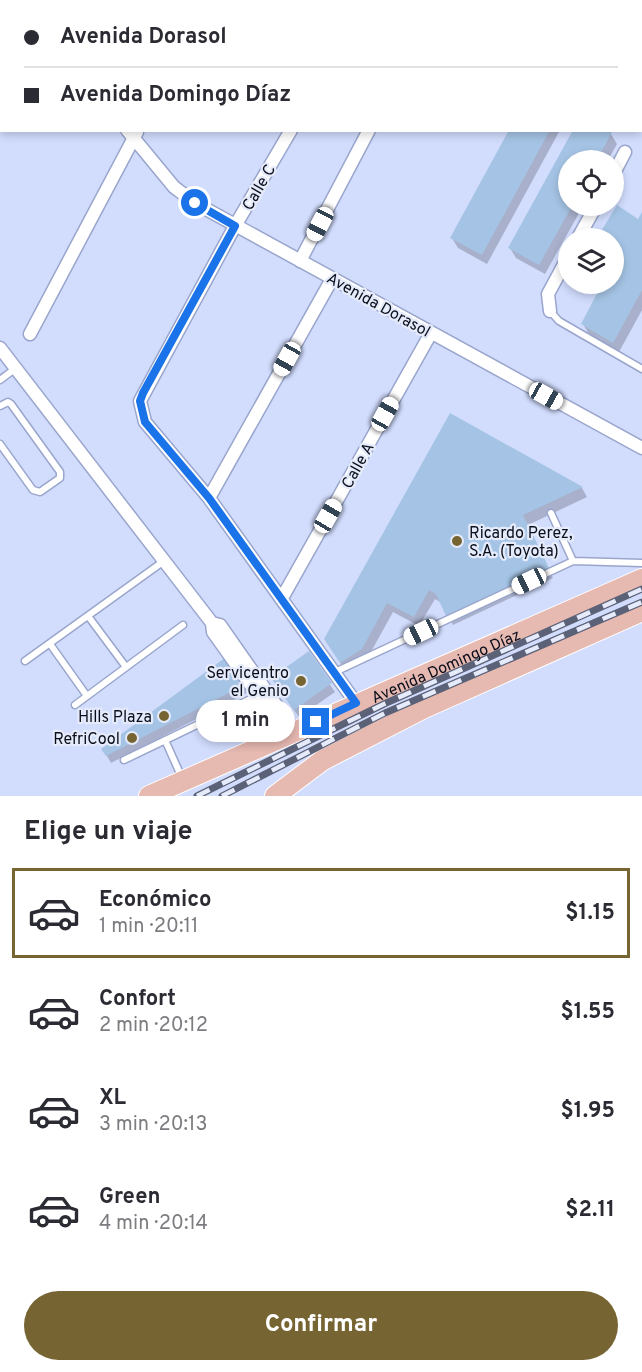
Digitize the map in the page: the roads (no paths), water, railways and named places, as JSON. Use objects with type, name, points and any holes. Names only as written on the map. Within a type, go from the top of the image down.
[{"type":"main road","name":"Avenida Domingo Díaz","points":[[149,796],[642,579]]},
{"type":"main road","name":"Avenida Domingo Díaz","points":[[275,796],[323,760],[424,708],[642,611]]},
{"type":"main road","points":[[166,796],[183,782]]},
{"type":"street","name":"Calle C","points":[[209,498],[145,422],[140,401],[235,226],[290,132]]},
{"type":"street","points":[[300,261],[368,132]]},
{"type":"street","name":"Avenida Dorasol","points":[[133,133],[174,187],[235,226],[642,448]]},
{"type":"street","points":[[30,333],[133,133]]},
{"type":"street","points":[[550,311],[548,294],[558,276]]},
{"type":"street","points":[[332,279],[209,498],[356,703]]},
{"type":"street","name":"Calle A","points":[[282,598],[431,333]]},
{"type":"street","points":[[0,348],[212,624],[213,632],[263,693],[291,734]]},
{"type":"lane","points":[[550,311],[559,321],[642,369]]},
{"type":"lane","points":[[0,380],[16,368]]},
{"type":"lane","points":[[0,406],[8,402],[11,404],[60,472],[60,477],[40,492],[33,490],[0,444]]},
{"type":"lane","points":[[551,513],[573,561]]},
{"type":"lane","points":[[25,661],[164,561]]},
{"type":"lane","points":[[335,672],[573,561],[642,563]]},
{"type":"lane","points":[[88,616],[126,668]]},
{"type":"lane","points":[[75,705],[183,625]]},
{"type":"lane","points":[[50,644],[87,696]]},
{"type":"lane","points":[[124,760],[263,693]]},
{"type":"lane","points":[[165,740],[183,782]]},
{"type":"railway","points":[[197,796],[384,704],[642,589]]},
{"type":"railway","points":[[222,796],[385,713],[642,602]]},
{"type":"place","name":"Ricardo Perez, S.A. (Toyota)","points":[[457,541]]},
{"type":"place","name":"Servicentro el Genio","points":[[301,681]]},
{"type":"place","name":"Hills Plaza","points":[[164,716]]},
{"type":"place","name":"RefriCool","points":[[132,738]]}]
